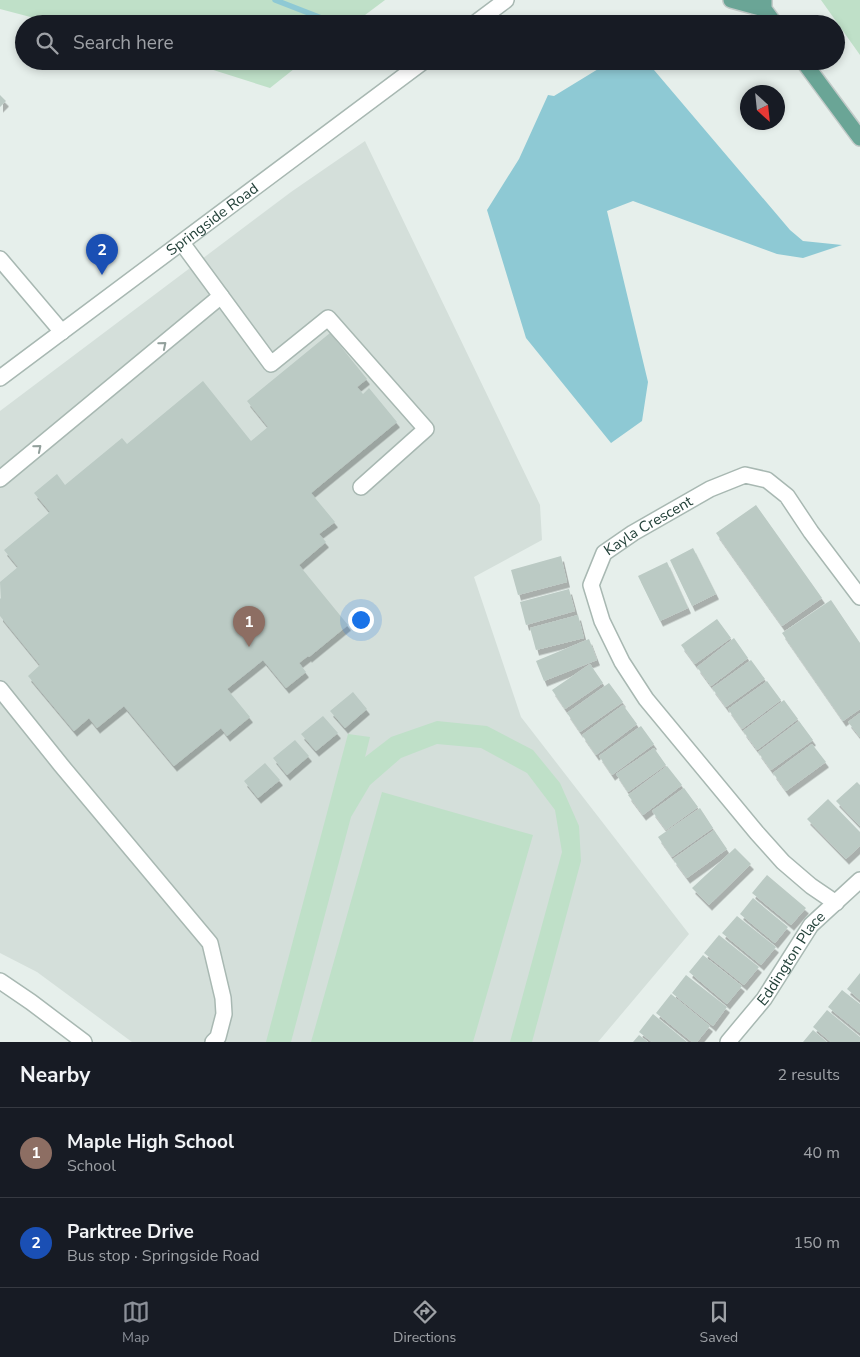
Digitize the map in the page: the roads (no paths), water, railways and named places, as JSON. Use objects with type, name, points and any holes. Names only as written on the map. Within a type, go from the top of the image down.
[{"type":"main road","points":[[731,0],[764,5]]},
{"type":"main road","points":[[810,70],[860,138]]},
{"type":"street","points":[[486,15],[506,0]]},
{"type":"street","name":"Springside Road","points":[[0,378],[412,70]]},
{"type":"street","points":[[182,243],[271,364],[328,318],[426,429],[361,487]]},
{"type":"street","points":[[0,259],[62,332]]},
{"type":"street","points":[[0,479],[221,296]]},
{"type":"street","name":"Kayla Crescent","points":[[836,903],[811,886],[783,862],[646,699],[622,662],[606,629],[591,585],[604,553],[633,533],[710,489],[745,475],[767,480],[787,496],[811,532],[860,597]]},
{"type":"street","points":[[0,689],[210,943],[223,998],[224,1014],[218,1037],[213,1042]]},
{"type":"street","name":"Eddington Place","points":[[728,1042],[764,999],[811,925],[860,880]]},
{"type":"street","points":[[0,981],[84,1042]]},
{"type":"water","points":[[597,70],[654,70],[790,230],[803,241],[842,245],[803,258],[777,254],[633,201],[607,211],[648,382],[642,421],[611,443],[526,338],[487,210],[519,159],[548,95],[554,96]]},
{"type":"waterway","points":[[275,0],[314,15]]},
{"type":"place","name":"Parktree Drive","points":[[102,275]]},
{"type":"place","name":"Maple High School","points":[[249,647]]}]
